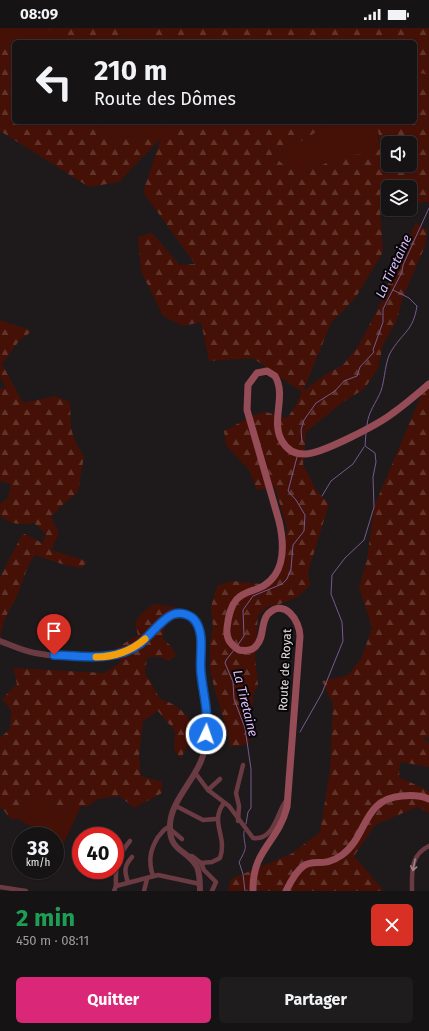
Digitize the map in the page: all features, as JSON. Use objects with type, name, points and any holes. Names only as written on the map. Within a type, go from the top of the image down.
[{"type":"main road","name":"Route de Royat","points":[[253,891],[255,865],[258,857],[282,822],[288,800],[300,636],[298,622],[291,613],[280,610],[269,613],[264,623],[260,642],[255,648],[239,650],[232,646],[228,640],[227,630],[233,604],[240,595],[264,586],[271,580],[280,563],[283,535],[246,402],[248,385],[257,373],[271,372],[278,381],[280,396],[278,433],[286,447],[291,451],[305,454],[321,450],[378,423],[393,414],[429,384]]},
{"type":"main road","points":[[286,891],[296,872],[305,864],[327,861],[342,855],[351,845],[376,806],[388,797],[416,795],[429,800]]},
{"type":"street","points":[[0,641],[33,653],[68,656],[112,656],[128,651],[140,644],[173,614],[187,615],[193,618],[197,623],[200,635],[201,673],[207,706],[208,724],[202,760],[196,774],[172,814],[170,828],[171,842],[196,866],[200,888],[162,875],[128,882],[115,889],[115,872],[117,862],[121,851],[130,840]]},
{"type":"street","points":[[238,820],[239,806],[236,793],[244,765]]},
{"type":"street","points":[[196,774],[208,790],[229,806],[253,838],[261,838],[271,829],[280,814],[285,801],[288,800]]},
{"type":"street","points":[[208,790],[220,779]]},
{"type":"street","points":[[201,863],[217,860],[221,854],[221,834],[216,819],[224,803]]},
{"type":"street","points":[[176,806],[203,820],[216,819]]},
{"type":"street","points":[[170,828],[182,839]]},
{"type":"street","points":[[153,876],[150,866],[151,850],[164,829],[170,828]]},
{"type":"street","points":[[412,891],[412,870],[415,857],[418,852],[429,846]]},
{"type":"street","points":[[186,856],[192,856],[201,863],[204,870],[216,882],[212,891]]},
{"type":"street","points":[[128,882],[125,874],[125,867],[132,857]]},
{"type":"street","points":[[144,891],[148,879]]},
{"type":"street","points":[[0,887],[26,891]]},
{"type":"green space","points":[[0,28],[46,28],[65,40],[12,40],[12,53],[0,43]]},
{"type":"green space","points":[[46,28],[118,28],[126,40],[65,40]]},
{"type":"green space","points":[[118,28],[157,28],[149,32],[150,40],[126,40]]},
{"type":"green space","points":[[157,28],[429,28],[429,75],[417,72],[417,40],[318,40],[316,38],[313,40],[150,40],[149,32]]},
{"type":"green space","points":[[0,43],[12,53],[12,124],[97,124],[109,136],[161,137],[168,124],[326,124],[323,128],[275,157],[288,169],[305,169],[318,167],[342,155],[367,154],[381,148],[377,124],[417,124],[417,89],[423,87],[429,75],[429,202],[417,203],[417,180],[381,180],[380,208],[383,252],[356,297],[331,323],[303,391],[326,374],[343,365],[359,345],[383,299],[392,271],[416,223],[427,230],[425,246],[403,297],[397,320],[383,345],[378,369],[364,389],[343,402],[306,432],[303,464],[316,490],[329,504],[308,572],[310,585],[299,596],[280,604],[267,607],[258,616],[255,657],[258,685],[253,695],[249,744],[230,747],[228,734],[210,668],[210,643],[213,627],[211,607],[217,586],[232,581],[270,585],[282,568],[287,528],[275,487],[257,490],[249,470],[226,445],[224,431],[254,415],[266,412],[287,418],[295,407],[302,392],[253,358],[209,361],[201,322],[183,326],[163,316],[141,271],[138,237],[152,233],[180,265],[195,264],[143,192],[161,138],[119,182],[89,187],[0,131]]},
{"type":"green space","points":[[417,72],[429,75],[423,87],[417,89]]},
{"type":"green space","points":[[97,124],[168,124],[162,137],[109,136]]},
{"type":"green space","points":[[326,124],[379,124],[378,137],[381,148],[375,153],[356,156],[340,155],[323,165],[307,170],[288,169],[275,157],[323,128]]},
{"type":"green space","points":[[0,320],[32,331],[19,341],[2,364],[23,403],[55,396],[70,402],[70,418],[73,436],[84,456],[78,492],[60,507],[51,517],[59,533],[51,550],[87,561],[82,568],[65,565],[35,555],[19,592],[3,623],[0,648],[0,577],[23,533],[42,543],[46,534],[34,523],[16,524],[7,521],[0,515],[0,504],[8,498],[11,484],[0,481],[0,388],[6,388],[0,377]]},
{"type":"green space","points":[[429,388],[429,738],[422,736],[429,743],[429,767],[400,762],[399,777],[429,791],[429,813],[417,807],[375,825],[354,856],[384,891],[228,891],[231,879],[291,854],[320,832],[330,771],[333,704],[322,681],[348,675],[361,659],[372,628],[359,587],[367,560],[374,507],[422,393]]},
{"type":"green space","points":[[154,604],[176,607],[165,626],[162,638],[171,646],[176,656],[168,661],[158,656],[147,658],[145,673],[160,699],[179,708],[188,717],[199,735],[197,742],[187,746],[181,759],[174,749],[175,731],[158,711],[143,721],[139,756],[141,776],[162,782],[162,793],[134,808],[120,796],[98,799],[88,806],[55,805],[39,798],[26,799],[19,805],[18,819],[11,819],[0,806],[0,738],[10,729],[11,710],[2,699],[17,684],[13,668],[104,673],[120,663],[118,647],[138,635],[135,623],[141,614]]},
{"type":"green space","points":[[39,798],[55,805],[81,806],[64,843],[64,827],[32,827],[18,819],[19,805],[26,799]]},
{"type":"waterway","name":"La Tiretaine","points":[[302,442],[301,430],[304,420],[316,403],[335,391],[344,381],[357,376],[360,367],[374,352],[373,350],[383,322],[383,309],[402,272],[403,265],[429,208]]},
{"type":"waterway","points":[[367,425],[371,412],[381,391],[386,364],[390,354],[408,330],[413,321],[417,306],[409,298],[393,290]]},
{"type":"waterway","points":[[300,732],[322,693],[343,641],[342,622],[331,594],[332,575],[345,558],[364,540],[374,507],[373,477],[376,462],[375,453],[365,446],[366,433]]},
{"type":"waterway","points":[[322,496],[331,481],[353,464],[364,447]]},
{"type":"waterway","name":"La Tiretaine","points":[[237,646],[244,636],[243,610],[253,596],[282,584],[287,579],[291,569],[293,545],[304,531],[305,515],[296,500],[288,491],[297,457]]},
{"type":"waterway","name":"La Tiretaine","points":[[234,650],[225,663],[233,682],[234,699],[245,728],[251,769],[251,808],[248,812],[246,824]]},
{"type":"waterway","name":"La Tiretaine","points":[[244,831],[245,849],[239,862],[243,874],[245,891]]},
{"type":"slow traffic","points":[[96,657],[112,656],[128,651],[140,644],[145,639]]},
{"type":"route","points":[[54,655],[98,657],[112,656],[128,651],[140,644],[173,614],[187,615],[193,618],[197,623],[200,635],[201,673],[207,706],[208,724],[206,734]]}]
